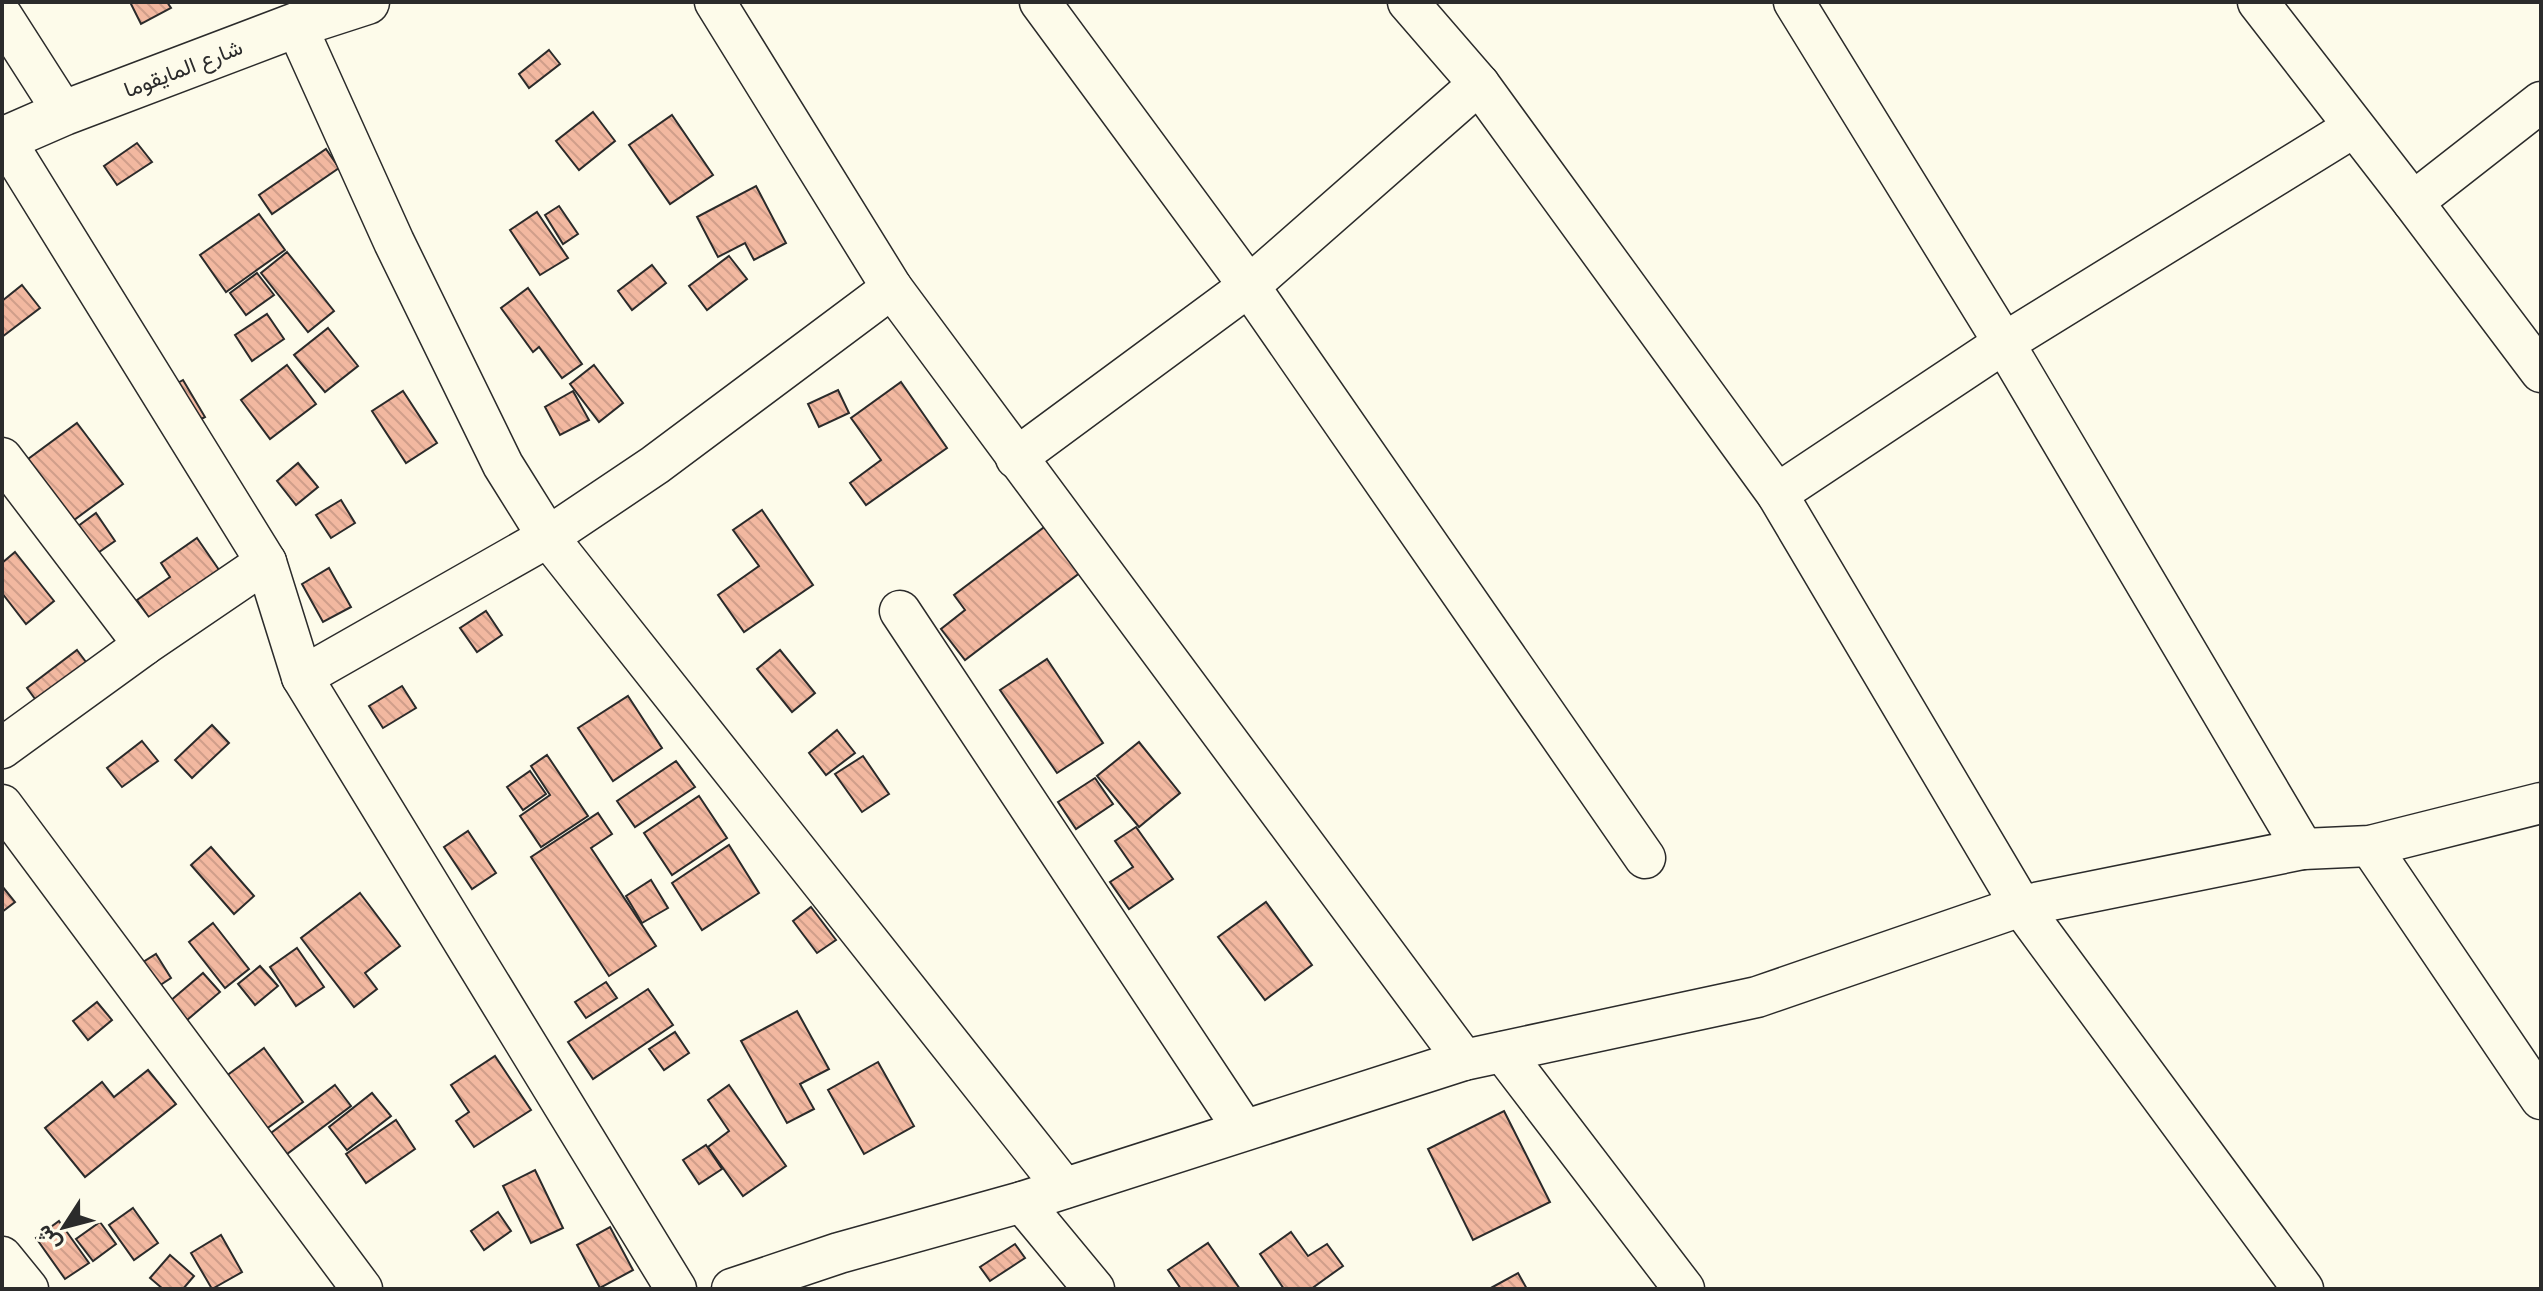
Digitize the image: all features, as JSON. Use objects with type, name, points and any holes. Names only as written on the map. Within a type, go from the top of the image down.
[{"type":"street","name":"شارع المايقوما","points":[[4,140],[64,113],[296,25],[367,2]]},
{"type":"street","points":[[715,2],[892,288],[1464,1060]]},
{"type":"street","points":[[1040,2],[1249,286],[1645,858]]},
{"type":"street","points":[[1408,2],[1479,84],[1777,494],[2021,906],[2303,1289]]},
{"type":"street","points":[[1794,2],[2004,343],[2303,849]]},
{"type":"street","points":[[2258,2],[2541,372]]},
{"type":"street","points":[[2,16],[64,113]]},
{"type":"street","points":[[296,25],[394,242],[503,465],[548,537],[1064,1188]]},
{"type":"street","points":[[1016,458],[1249,286],[1479,84]]},
{"type":"street","points":[[2413,202],[2541,102]]},
{"type":"street","points":[[1777,494],[2004,343],[2354,127]]},
{"type":"street","points":[[4,140],[266,562],[302,677],[676,1289]]},
{"type":"street","points":[[302,677],[548,537],[655,465],[892,288]]},
{"type":"street","points":[[2,458],[144,645]]},
{"type":"street","points":[[2,748],[144,645],[266,562]]},
{"type":"street","points":[[900,611],[1244,1130]]},
{"type":"street","points":[[732,1289],[839,1253],[1022,1202],[1464,1060],[1757,997],[2021,906],[2303,849],[2370,846],[2541,803]]},
{"type":"street","points":[[2,805],[362,1289]]},
{"type":"street","points":[[2370,846],[2541,1099]]},
{"type":"street","points":[[1503,1052],[1684,1289]]},
{"type":"street","points":[[1022,1202],[1094,1289]]},
{"type":"street","points":[[2,1257],[28,1289]]},
{"type":"building","points":[[130,2],[167,2],[171,8],[141,24]]},
{"type":"building","points":[[549,50],[560,64],[529,88],[519,74]]},
{"type":"building","points":[[593,112],[615,141],[579,170],[556,141]]},
{"type":"building","points":[[672,115],[713,175],[670,204],[629,145]]},
{"type":"building","points":[[137,143],[152,162],[117,185],[104,166]]},
{"type":"building","points":[[326,149],[339,168],[272,214],[259,195]]},
{"type":"building","points":[[756,186],[786,243],[754,260],[745,243],[718,257],[697,217]]},
{"type":"building","points":[[559,206],[578,234],[563,244],[545,215]]},
{"type":"building","points":[[537,212],[568,258],[540,275],[510,230]]},
{"type":"building","points":[[259,214],[285,250],[226,292],[200,255]]},
{"type":"building","points":[[287,252],[334,311],[308,332],[261,273]]},
{"type":"building","points":[[729,256],[747,279],[707,310],[689,286]]},
{"type":"building","points":[[652,265],[666,283],[632,310],[618,291]]},
{"type":"building","points":[[257,273],[274,295],[246,315],[230,293]]},
{"type":"building","points":[[22,285],[40,308],[2,337],[2,301]]},
{"type":"building","points":[[528,288],[582,364],[562,378],[539,347],[533,352],[501,308]]},
{"type":"building","points":[[267,314],[284,339],[252,361],[235,335]]},
{"type":"building","points":[[328,328],[358,366],[325,392],[294,355]]},
{"type":"building","points":[[287,365],[316,404],[270,439],[241,400]]},
{"type":"building","points":[[594,365],[623,403],[599,422],[570,384]]},
{"type":"building","points":[[183,380],[205,417],[188,426],[167,389]]},
{"type":"building","points":[[901,382],[947,448],[866,505],[850,483],[881,460],[851,418]]},
{"type":"building","points":[[838,390],[849,413],[819,427],[808,404]]},
{"type":"building","points":[[403,391],[437,443],[406,463],[372,411]]},
{"type":"building","points":[[573,391],[589,420],[560,435],[545,407]]},
{"type":"building","points":[[77,423],[123,484],[70,523],[24,462]]},
{"type":"building","points":[[298,463],[318,487],[296,505],[277,481]]},
{"type":"building","points":[[341,500],[355,523],[331,538],[316,515]]},
{"type":"building","points":[[762,510],[813,585],[744,632],[718,595],[759,566],[733,530]]},
{"type":"building","points":[[96,513],[115,541],[89,559],[70,532]]},
{"type":"building","points":[[1047,525],[1081,572],[965,660],[941,629],[965,610],[954,595]]},
{"type":"building","points":[[197,538],[226,580],[156,628],[137,600],[170,577],[161,563]]},
{"type":"building","points":[[15,552],[54,601],[26,624],[2,593],[2,563]]},
{"type":"building","points":[[329,568],[351,607],[323,622],[302,584]]},
{"type":"building","points":[[486,611],[502,635],[477,652],[460,628]]},
{"type":"building","points":[[77,650],[95,674],[44,711],[27,688]]},
{"type":"building","points":[[780,650],[815,693],[792,712],[757,669]]},
{"type":"building","points":[[1047,659],[1103,743],[1057,773],[1000,690]]},
{"type":"building","points":[[402,686],[416,708],[383,728],[369,706]]},
{"type":"building","points":[[628,696],[662,748],[613,781],[578,728]]},
{"type":"building","points":[[212,725],[229,743],[192,778],[175,760]]},
{"type":"building","points":[[837,730],[855,753],[826,775],[809,753]]},
{"type":"building","points":[[142,741],[158,761],[122,787],[107,768]]},
{"type":"building","points":[[1139,742],[1180,793],[1139,827],[1097,776]]},
{"type":"building","points":[[547,755],[588,816],[541,847],[520,816],[550,795],[531,766]]},
{"type":"building","points":[[863,756],[889,794],[862,812],[835,774]]},
{"type":"building","points":[[676,761],[695,787],[635,827],[617,801]]},
{"type":"building","points":[[530,771],[546,794],[523,810],[507,787]]},
{"type":"building","points":[[1095,778],[1113,804],[1076,829],[1058,802]]},
{"type":"building","points":[[699,796],[727,838],[672,875],[644,833]]},
{"type":"building","points":[[598,813],[612,834],[591,848],[656,946],[609,976],[531,857]]},
{"type":"building","points":[[1136,827],[1173,879],[1129,909],[1110,882],[1133,867],[1115,841]]},
{"type":"building","points":[[468,831],[496,873],[472,889],[444,847]]},
{"type":"building","points":[[729,845],[759,893],[702,930],[672,883]]},
{"type":"building","points":[[211,847],[254,896],[234,914],[191,865]]},
{"type":"building","points":[[651,880],[668,908],[642,923],[626,896]]},
{"type":"building","points":[[2,886],[15,902],[2,912]]},
{"type":"building","points":[[360,893],[400,946],[365,973],[377,989],[354,1007],[301,938]]},
{"type":"building","points":[[1266,902],[1312,965],[1265,1000],[1218,937]]},
{"type":"building","points":[[811,907],[836,940],[817,953],[793,921]]},
{"type":"building","points":[[213,923],[249,969],[225,988],[189,942]]},
{"type":"building","points":[[297,948],[324,987],[296,1006],[270,967]]},
{"type":"building","points":[[156,954],[171,978],[142,997],[127,972]]},
{"type":"building","points":[[260,966],[278,986],[255,1005],[238,984]]},
{"type":"building","points":[[203,973],[220,992],[173,1032],[156,1013]]},
{"type":"building","points":[[606,982],[617,998],[586,1018],[575,1002]]},
{"type":"building","points":[[648,989],[673,1025],[593,1079],[568,1042]]},
{"type":"building","points":[[97,1002],[112,1020],[88,1040],[73,1021]]},
{"type":"building","points":[[797,1011],[829,1069],[800,1084],[814,1109],[787,1123],[741,1041]]},
{"type":"building","points":[[675,1032],[689,1053],[664,1070],[649,1049]]},
{"type":"building","points":[[264,1048],[303,1102],[254,1138],[214,1085]]},
{"type":"building","points":[[495,1056],[531,1110],[474,1147],[456,1121],[469,1112],[451,1085]]},
{"type":"building","points":[[878,1062],[914,1126],[864,1154],[828,1090]]},
{"type":"building","points":[[148,1070],[176,1104],[85,1177],[45,1128],[102,1082],[114,1097]]},
{"type":"building","points":[[335,1085],[351,1106],[287,1154],[271,1133]]},
{"type":"building","points":[[729,1085],[786,1166],[743,1196],[708,1147],[729,1131],[708,1100]]},
{"type":"building","points":[[372,1093],[391,1116],[347,1150],[329,1127]]},
{"type":"building","points":[[1504,1111],[1550,1202],[1473,1240],[1428,1149]]},
{"type":"building","points":[[396,1120],[415,1149],[366,1183],[346,1154]]},
{"type":"building","points":[[706,1145],[722,1169],[699,1184],[683,1160]]},
{"type":"building","points":[[535,1170],[563,1228],[531,1243],[503,1186]]},
{"type":"building","points":[[133,1208],[158,1243],[134,1260],[109,1225]]},
{"type":"building","points":[[498,1212],[511,1231],[484,1250],[471,1231]]},
{"type":"building","points":[[59,1221],[89,1263],[65,1279],[36,1238]]},
{"type":"building","points":[[100,1222],[116,1244],[93,1261],[76,1239]]},
{"type":"building","points":[[610,1227],[633,1270],[600,1288],[577,1245]]},
{"type":"building","points":[[1291,1232],[1308,1256],[1327,1244],[1343,1266],[1311,1289],[1284,1289],[1260,1254]]},
{"type":"building","points":[[221,1235],[242,1272],[212,1289],[191,1253]]},
{"type":"building","points":[[1208,1243],[1240,1289],[1181,1289],[1168,1270]]},
{"type":"building","points":[[1015,1244],[1025,1258],[990,1281],[980,1267]]},
{"type":"building","points":[[170,1255],[194,1276],[183,1289],[163,1289],[150,1278]]},
{"type":"building","points":[[1518,1273],[1527,1289],[1489,1289]]}]
